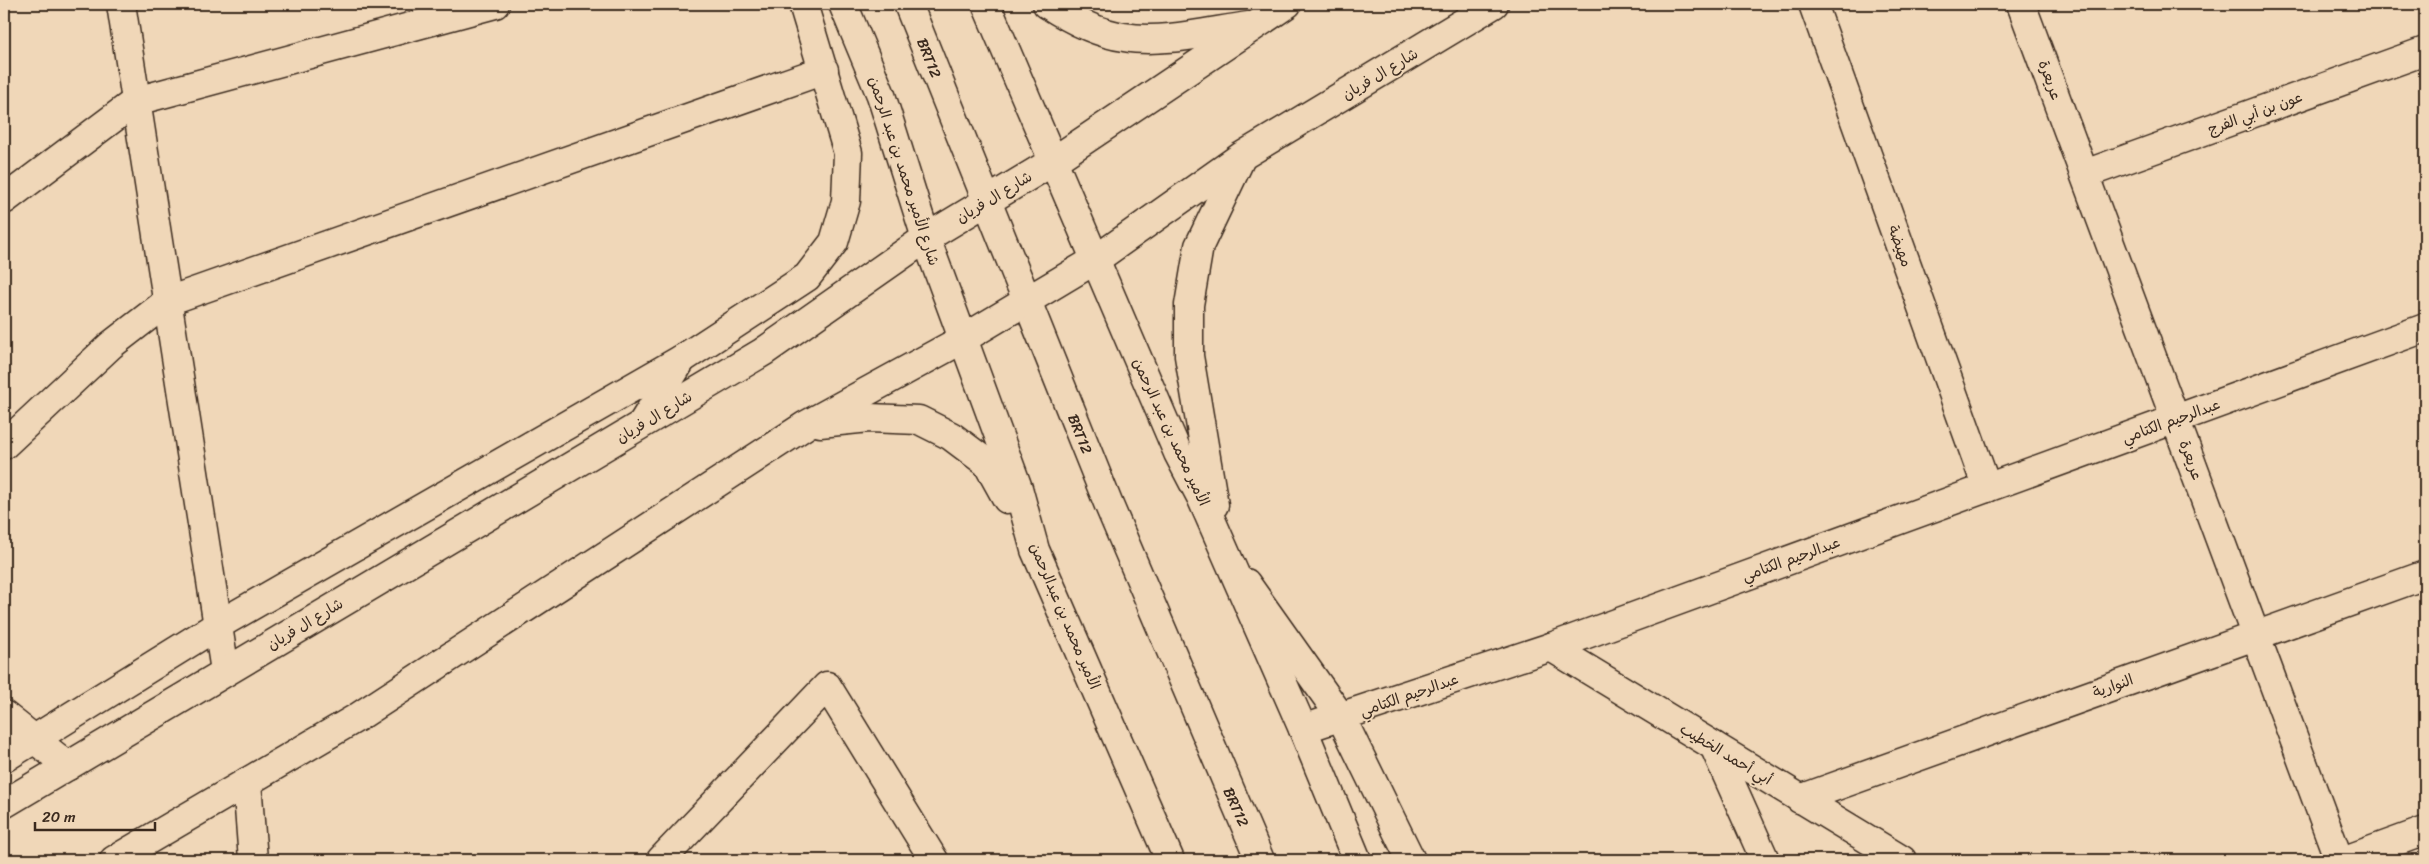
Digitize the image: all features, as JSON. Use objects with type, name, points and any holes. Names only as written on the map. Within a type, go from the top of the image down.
[{"type":"street","points":[[121,4],[225,671]]},
{"type":"street","points":[[4,200],[136,101],[495,4]]},
{"type":"street","points":[[4,758],[218,625],[682,359],[807,277],[834,242],[846,201],[848,153],[804,4]]},
{"type":"street","name":"شارع الأمير محمد بن عبد الرحمن","points":[[843,4],[882,95],[926,238],[963,339]]},
{"type":"street","name":"BRT12","points":[[908,4],[1111,512],[1260,860]]},
{"type":"street","name":"الأمير محمد بن عبد الرحمن","points":[[986,4],[1178,453],[1224,548],[1303,729],[1357,860]]},
{"type":"street","points":[[1047,4],[1091,28],[1125,38],[1166,38],[1256,26]]},
{"type":"street","name":"شارع ال فريان","points":[[4,804],[762,352],[926,238],[1052,162],[1287,4]]},
{"type":"street","name":"شارع ال فريان","points":[[114,860],[358,717],[806,425],[963,339],[1095,260],[1242,156],[1494,4]]},
{"type":"street","name":"مهيضة","points":[[1813,4],[1987,488]]},
{"type":"street","name":"عريعرة","points":[[2021,4],[2339,860]]},
{"type":"street","name":"عون بن أبي الفرج","points":[[2084,174],[2425,51]]},
{"type":"street","points":[[4,445],[112,345],[168,300],[824,70]]},
{"type":"street","points":[[1224,548],[1189,356],[1189,305],[1199,246],[1242,156]]},
{"type":"street","name":"عبدالرحيم الكتامي","points":[[1224,548],[1341,718],[1551,647],[2425,328]]},
{"type":"street","name":"الأمير محمد بن عبدالرحمن","points":[[963,339],[1018,488],[1035,550],[1170,860]]},
{"type":"street","points":[[642,424],[682,359]]},
{"type":"street","name":"شارع ال فريان","points":[[806,425],[868,418],[919,420],[951,436],[987,463],[1035,550]]},
{"type":"street","name":"النوارية","points":[[1800,799],[2425,575]]},
{"type":"street","name":"أبي أحمد الخطيب","points":[[1551,647],[1902,860]]},
{"type":"street","points":[[661,860],[827,686],[934,860]]},
{"type":"street","points":[[4,715],[68,766]]},
{"type":"street","points":[[1303,729],[1341,718],[1412,860]]},
{"type":"street","points":[[1714,746],[1765,860]]},
{"type":"street","points":[[247,782],[253,860]]},
{"type":"street","points":[[2345,860],[2425,831]]}]
